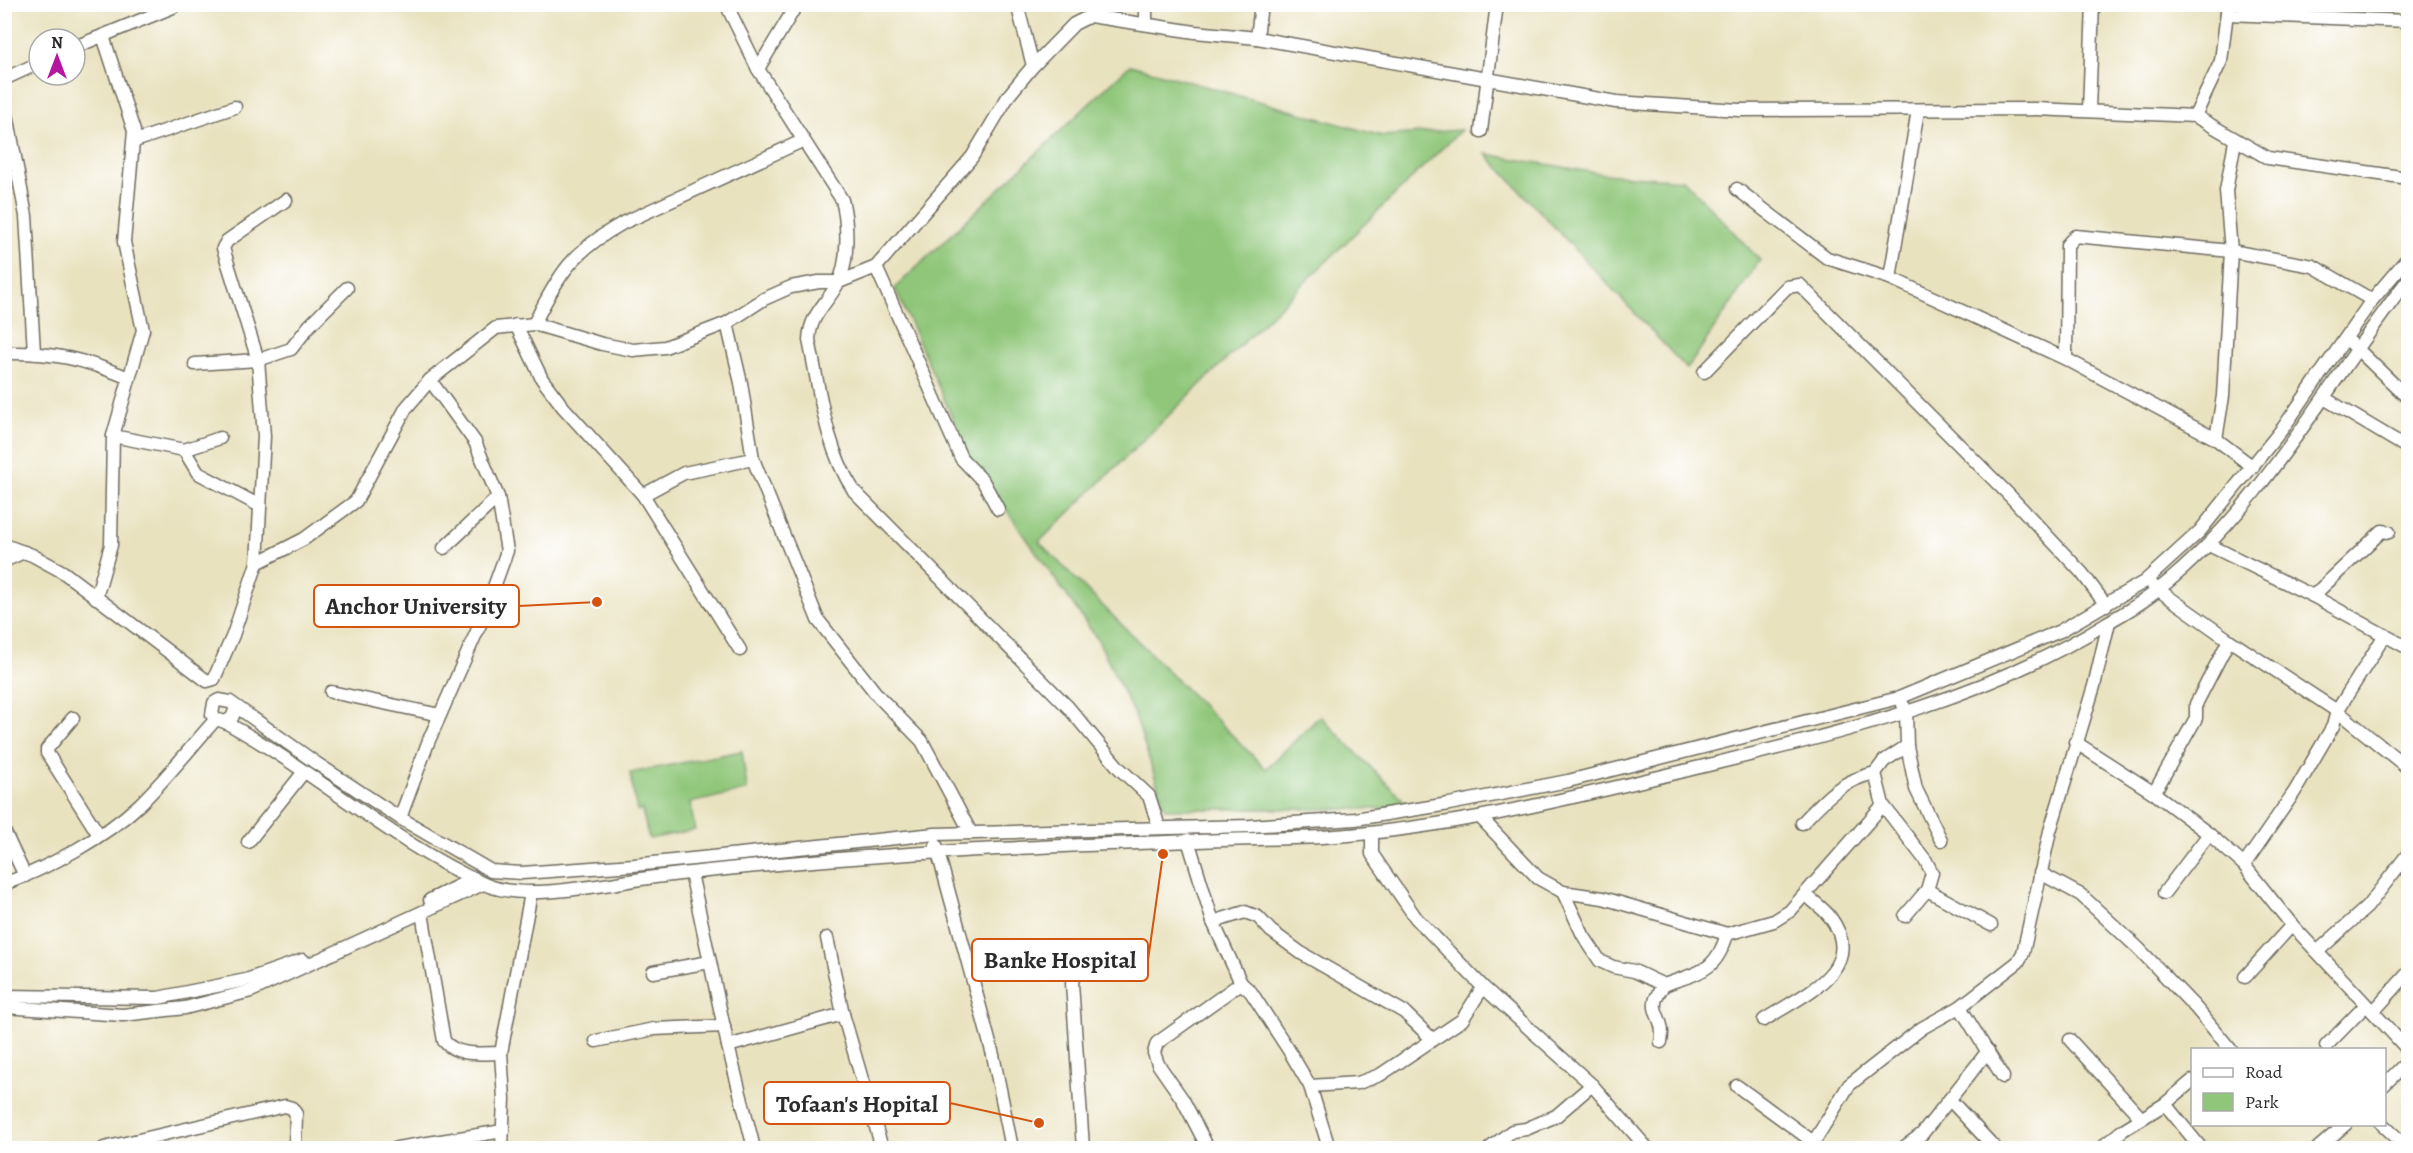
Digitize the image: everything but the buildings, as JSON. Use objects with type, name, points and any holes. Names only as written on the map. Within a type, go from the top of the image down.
[{"type":"street","points":[[726,4],[758,69],[842,201],[847,217],[848,239],[839,282],[818,309],[809,330],[809,340],[829,434],[846,478],[854,491],[1068,707],[1119,768],[1149,796],[1159,827]]},
{"type":"street","points":[[758,69],[797,4]]},
{"type":"street","points":[[1017,4],[1033,66]]},
{"type":"street","points":[[1146,4],[1146,23]]},
{"type":"street","points":[[1257,38],[1260,4]]},
{"type":"street","points":[[1481,131],[1497,4]]},
{"type":"street","points":[[2089,110],[2093,4]]},
{"type":"street","points":[[87,42],[173,7]]},
{"type":"street","points":[[2195,116],[2221,62],[2227,9],[2409,21]]},
{"type":"street","points":[[257,563],[304,539],[356,501],[406,408],[430,380],[496,328],[534,324],[602,344],[633,350],[665,347],[728,323],[764,299],[791,287],[819,282],[839,282],[876,267],[972,157],[1009,95],[1033,66],[1083,17],[1257,38],[1616,102],[1739,110],[2089,110],[2178,117],[2195,116],[2268,158],[2409,178]]},
{"type":"street","points":[[96,598],[111,545],[113,436],[143,330],[124,242],[135,141],[119,81],[103,36]]},
{"type":"street","points":[[4,79],[27,68]]},
{"type":"street","points":[[4,98],[26,216],[34,352]]},
{"type":"street","points":[[135,141],[235,107]]},
{"type":"street","points":[[1890,278],[1918,110]]},
{"type":"street","points":[[534,324],[554,283],[573,258],[597,237],[802,141]]},
{"type":"street","points":[[2216,439],[2223,396],[2231,251],[2226,191],[2235,141]]},
{"type":"street","points":[[1737,189],[1827,258],[1890,278],[2066,359],[2216,439],[2253,467]]},
{"type":"street","points":[[219,700],[211,681],[233,635],[257,563],[264,436],[258,360],[223,248],[227,241],[286,200]]},
{"type":"street","points":[[2066,359],[2067,245],[2075,236],[2231,251],[2313,266],[2372,300]]},
{"type":"street","points":[[219,700],[230,702],[400,818],[491,871],[522,873],[634,865],[935,834],[1250,826],[1355,819],[1568,781],[1899,698],[2060,632],[2144,582],[2200,531],[2253,467],[2372,300],[2409,258]]},
{"type":"street","points":[[876,267],[961,458],[983,481],[998,508]]},
{"type":"street","points":[[219,700],[212,709],[220,721],[303,773],[393,834],[479,881],[531,893],[691,873],[937,851],[1372,834],[1480,817],[1571,798],[1799,743],[1906,710],[2026,668],[2063,650],[2159,590],[2209,545],[2324,398],[2355,349],[2409,280]]},
{"type":"street","points":[[1704,372],[1787,287],[1800,285],[2010,496],[2082,573],[2106,604]]},
{"type":"street","points":[[195,364],[258,360],[291,349],[310,325],[347,288]]},
{"type":"street","points":[[728,323],[753,459],[818,620],[878,696],[922,741],[971,833]]},
{"type":"street","points":[[516,325],[542,379],[563,407],[644,495],[740,650]]},
{"type":"street","points":[[2346,336],[2355,349],[2403,390],[2409,398]]},
{"type":"street","points":[[4,353],[34,352],[85,360],[129,378]]},
{"type":"street","points":[[400,818],[440,715],[506,559],[507,543],[498,497],[475,442],[430,380]]},
{"type":"street","points":[[2324,398],[2409,448]]},
{"type":"street","points":[[113,436],[184,450],[220,438]]},
{"type":"street","points":[[184,450],[198,473],[260,506]]},
{"type":"street","points":[[644,495],[684,473],[753,459]]},
{"type":"street","points":[[444,548],[498,497]]},
{"type":"street","points":[[2313,596],[2371,539],[2382,531],[2389,532]]},
{"type":"street","points":[[4,545],[24,552],[63,572],[207,681],[211,681]]},
{"type":"street","points":[[2209,545],[2313,596],[2409,648]]},
{"type":"street","points":[[4,561],[24,552]]},
{"type":"street","points":[[2144,582],[2337,711],[2409,768]]},
{"type":"street","points":[[1737,1086],[1811,1145],[1848,1085],[1922,1028],[1960,1007],[2018,962],[2023,953],[2040,873],[2075,742],[2094,686],[2109,622]]},
{"type":"street","points":[[2244,865],[2295,791],[2333,726],[2337,711],[2385,635]]},
{"type":"street","points":[[2154,793],[2196,718],[2196,704],[2229,640]]},
{"type":"street","points":[[331,692],[440,715]]},
{"type":"street","points":[[1899,698],[1906,710],[1907,746],[1916,789],[1941,840]]},
{"type":"street","points":[[4,884],[25,876],[99,835],[138,806],[220,721],[232,718],[236,708]]},
{"type":"street","points":[[73,718],[47,749],[47,753],[99,835]]},
{"type":"street","points":[[2075,742],[2154,793],[2209,834],[2244,865],[2292,925],[2409,1050]]},
{"type":"street","points":[[1802,823],[1840,785],[1853,778],[1875,773],[1884,761],[1907,746]]},
{"type":"street","points":[[248,842],[303,773]]},
{"type":"street","points":[[1875,773],[1882,805],[1932,873],[1927,890],[1905,916]]},
{"type":"street","points":[[1480,817],[1538,878],[1563,892],[1603,898],[1727,934],[1774,921],[1790,911],[1882,805]]},
{"type":"street","points":[[4,831],[25,876]]},
{"type":"street","points":[[935,834],[937,851],[993,1055],[1012,1149]]},
{"type":"street","points":[[1372,834],[1372,854],[1416,918],[1483,987],[1592,1085],[1647,1149]]},
{"type":"street","points":[[2164,893],[2209,834]]},
{"type":"street","points":[[1188,840],[1213,922],[1241,983],[1251,992],[1310,1086],[1329,1149]]},
{"type":"street","points":[[2318,951],[2367,907],[2409,854]]},
{"type":"street","points":[[691,873],[728,1046],[754,1149]]},
{"type":"street","points":[[2040,873],[2081,895],[2147,957],[2229,1048]]},
{"type":"street","points":[[4,1007],[123,1015],[185,1008],[251,991],[422,913],[479,881]]},
{"type":"street","points":[[4,996],[158,998],[246,980],[309,957],[479,881]]},
{"type":"street","points":[[1927,890],[1991,925]]},
{"type":"street","points":[[1563,892],[1583,935],[1600,961],[1613,967],[1634,971],[1664,985]]},
{"type":"street","points":[[502,1149],[504,1131],[501,1053],[531,893]]},
{"type":"street","points":[[1764,1020],[1829,977],[1840,960],[1842,941],[1830,917],[1806,895]]},
{"type":"street","points":[[1213,922],[1245,912],[1258,917],[1271,931],[1301,952],[1404,1012],[1432,1039]]},
{"type":"street","points":[[422,913],[444,1041],[449,1047],[469,1053],[501,1053]]},
{"type":"street","points":[[2245,977],[2292,925]]},
{"type":"street","points":[[1661,1042],[1663,1030],[1653,1004],[1654,998],[1664,985],[1711,967],[1723,950],[1727,934]]},
{"type":"street","points":[[827,938],[843,1014],[882,1149]]},
{"type":"street","points":[[653,972],[710,962]]},
{"type":"street","points":[[1083,1149],[1072,983],[1075,969],[1082,964],[1134,964]]},
{"type":"street","points":[[2326,1046],[2409,972]]},
{"type":"street","points":[[1208,1149],[1183,1100],[1158,1064],[1154,1053],[1157,1043],[1241,983]]},
{"type":"street","points":[[1310,1086],[1358,1083],[1380,1075],[1462,1020],[1483,987]]},
{"type":"street","points":[[1960,1007],[2003,1077]]},
{"type":"street","points":[[728,1046],[843,1014]]},
{"type":"street","points":[[596,1041],[654,1029],[724,1026]]},
{"type":"street","points":[[2070,1040],[2141,1118]]},
{"type":"street","points":[[1903,1149],[1922,1134],[1988,1051]]},
{"type":"street","points":[[2386,1084],[2409,1061]]},
{"type":"street","points":[[2101,1149],[2191,1083]]},
{"type":"street","points":[[1490,1149],[1512,1131],[1526,1129],[1556,1116],[1592,1085]]},
{"type":"street","points":[[1950,1100],[1995,1149]]},
{"type":"street","points":[[2165,1104],[2201,1149]]},
{"type":"street","points":[[104,1149],[285,1106],[292,1108],[296,1114],[296,1149]]},
{"type":"street","points":[[2318,1149],[2345,1126]]},
{"type":"street","points":[[2383,1126],[2408,1149]]},
{"type":"street","points":[[397,1149],[504,1131]]},
{"type":"green space","points":[[1130,65],[1382,136],[1461,130],[1039,542],[1266,769],[1320,716],[1409,806],[1370,809],[1165,809],[1137,721],[1098,640],[970,458],[895,288]]},
{"type":"green space","points":[[1486,154],[1604,174],[1684,180],[1760,260],[1687,369]]},
{"type":"green space","points":[[742,751],[747,790],[690,803],[695,830],[649,839],[642,810],[637,811],[630,773]]},
{"type":"place","name":"Anchor University","points":[[597,602]]},
{"type":"place","name":"Banke Hospital","points":[[1163,854]]},
{"type":"place","name":"Tofaan's Hopital","points":[[1039,1123]]}]
